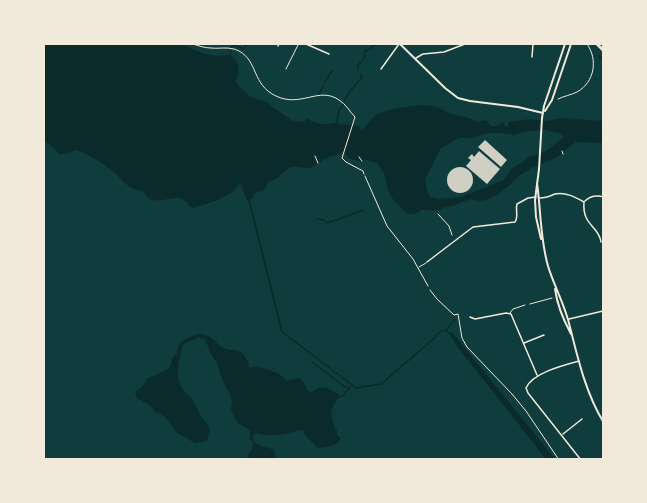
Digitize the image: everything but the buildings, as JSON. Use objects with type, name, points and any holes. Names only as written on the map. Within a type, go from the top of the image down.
[{"type":"highway","points":[[597,44],[603,51]]},
{"type":"main road","points":[[400,44],[458,98],[504,104],[543,113]]},
{"type":"main road","points":[[565,44],[544,106],[536,198],[547,264],[555,286],[556,297],[572,336],[592,400],[603,423]]},
{"type":"main road","points":[[543,113],[552,100],[571,44]]},
{"type":"street","points":[[306,44],[329,54]]},
{"type":"street","points":[[381,69],[400,44]]},
{"type":"street","points":[[416,58],[423,54],[444,51],[465,44]]},
{"type":"street","points":[[532,57],[533,44]]},
{"type":"street","points":[[427,262],[473,226],[515,222],[518,204],[528,198],[561,194],[570,195],[584,202]]},
{"type":"street","points":[[584,202],[591,196],[603,197]]},
{"type":"street","points":[[584,202],[585,216],[601,237],[601,242]]},
{"type":"street","points":[[566,320],[603,312]]},
{"type":"street","points":[[470,317],[476,319],[510,313],[537,376]]},
{"type":"street","points":[[523,343],[544,335]]},
{"type":"street","points":[[579,361],[537,376],[528,383],[526,389],[581,459]]},
{"type":"street","points":[[562,435],[582,419]]},
{"type":"lane","points":[[364,176],[387,226],[403,245],[428,286]]},
{"type":"lane","points":[[418,267],[427,262]]},
{"type":"lane","points":[[510,313],[513,309],[525,305]]},
{"type":"path","points":[[193,44],[211,48],[226,47],[241,52],[246,56],[262,87],[283,99],[294,100],[326,95],[343,103],[355,117],[342,154],[343,160],[363,171]]},
{"type":"path","points":[[556,98],[573,94],[583,88],[591,75],[594,58],[587,44]]},
{"type":"path","points":[[286,69],[298,45]]},
{"type":"path","points":[[315,156],[318,163]]},
{"type":"path","points":[[358,157],[362,161]]},
{"type":"path","points":[[438,214],[449,225],[452,236]]},
{"type":"path","points":[[428,286],[447,309],[454,315],[458,315],[464,342],[526,411],[559,459]]},
{"type":"path","points":[[525,305],[555,297]]},
{"type":"water","points":[[44,44],[181,44],[205,54],[230,55],[239,67],[235,82],[249,96],[266,102],[294,122],[305,121],[306,118],[321,124],[337,122],[355,125],[361,130],[374,117],[385,111],[420,105],[436,107],[477,122],[486,120],[491,126],[498,126],[503,122],[506,127],[508,122],[530,119],[547,121],[561,118],[604,121],[603,143],[576,142],[558,157],[533,167],[498,194],[486,200],[470,199],[441,210],[422,210],[415,214],[406,213],[394,201],[388,190],[384,173],[377,163],[354,160],[345,153],[326,158],[309,168],[289,168],[269,182],[264,190],[255,193],[253,198],[247,201],[239,184],[231,193],[193,208],[181,199],[150,199],[141,191],[128,186],[111,170],[91,157],[75,150],[59,154],[44,142]],"holes":[[[547,130],[562,134],[564,137],[546,151],[528,158],[511,169],[504,180],[461,197],[439,199],[430,197],[427,191],[425,179],[441,148],[459,138],[473,138],[492,133],[513,136],[525,132]]]},
{"type":"water","points":[[451,331],[555,459],[546,459],[460,350],[450,336]]},
{"type":"water","points":[[197,334],[203,334],[229,350],[242,353],[249,368],[257,367],[274,372],[287,381],[298,378],[302,380],[308,391],[312,392],[323,387],[339,394],[331,414],[337,430],[336,434],[341,438],[339,441],[331,446],[318,448],[304,434],[304,430],[276,435],[254,433],[254,442],[274,450],[276,459],[247,457],[253,445],[250,431],[238,423],[231,410],[232,400],[217,363],[205,339],[199,337],[182,347],[178,375],[181,386],[194,401],[201,417],[208,425],[209,434],[207,441],[195,443],[177,433],[166,418],[137,398],[135,392],[147,379],[168,369],[179,344]]},
{"type":"waterway","points":[[358,69],[358,65],[364,59],[365,51],[374,45],[392,44]]},
{"type":"waterway","points":[[231,47],[235,45],[243,49],[247,45]]},
{"type":"waterway","points":[[230,55],[231,51]]},
{"type":"waterway","points":[[599,56],[604,61]]},
{"type":"waterway","points":[[324,83],[332,71]]},
{"type":"waterway","points":[[337,122],[339,109],[342,108],[348,95],[362,77],[361,74]]},
{"type":"waterway","points":[[319,94],[323,86]]},
{"type":"waterway","points":[[249,200],[282,332],[356,388],[381,384],[441,331],[446,330],[451,334]]},
{"type":"waterway","points":[[317,219],[327,223],[364,210]]},
{"type":"waterway","points":[[452,323],[455,320]]},
{"type":"waterway","points":[[446,330],[451,324]]},
{"type":"waterway","points":[[312,362],[348,389]]},
{"type":"waterway","points":[[339,397],[344,395],[351,386]]}]
